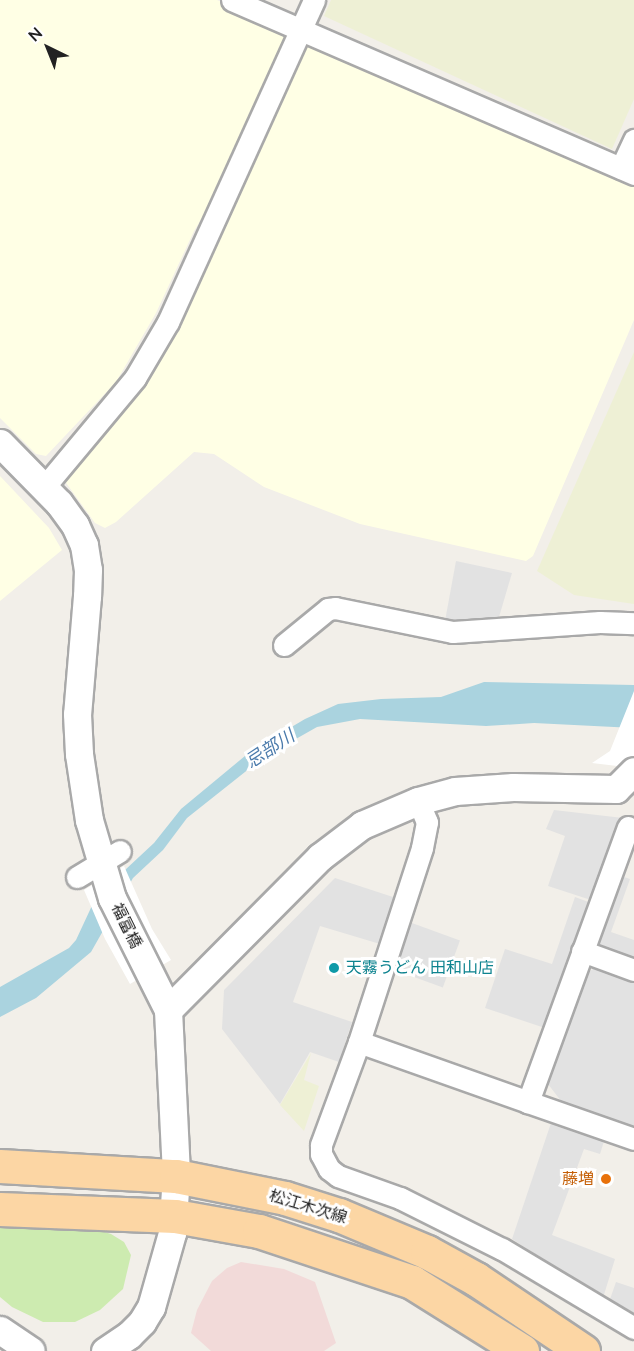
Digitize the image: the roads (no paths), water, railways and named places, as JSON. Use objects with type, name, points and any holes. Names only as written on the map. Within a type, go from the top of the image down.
[{"type":"main road","name":"松江木次線","points":[[0,1166],[176,1176],[285,1198],[339,1215],[387,1234],[476,1279],[583,1351]]},
{"type":"main road","points":[[0,1209],[175,1216],[259,1231],[412,1281],[522,1351]]},
{"type":"street","points":[[232,0],[628,171],[634,140]]},
{"type":"street","points":[[45,486],[135,378],[168,322],[314,0]]},
{"type":"street","name":"福富橋","points":[[0,443],[45,486],[75,525],[84,545],[88,570],[77,714],[79,754],[89,820],[100,867],[168,1010]]},
{"type":"street","points":[[285,645],[328,609],[335,608],[453,632],[590,622],[634,623]]},
{"type":"street","points":[[115,1349],[142,1322],[151,1307],[175,1216],[176,1176],[168,1010],[320,857],[362,825],[418,801],[455,791],[513,787],[616,789],[633,774]]},
{"type":"street","points":[[418,801],[427,822],[422,848],[359,1042],[321,1144],[321,1154],[329,1169],[338,1176],[400,1198],[502,1249],[634,1328]]},
{"type":"street","points":[[528,1102],[627,827]]},
{"type":"street","points":[[582,951],[634,970]]},
{"type":"street","points":[[359,1042],[634,1139]]},
{"type":"water","name":"忌部川","points":[[484,682],[634,685],[634,728],[534,723],[486,726],[360,719],[317,727],[264,757],[187,818],[163,850],[133,878],[91,952],[36,998],[0,1017],[0,987],[69,948],[76,940],[96,897],[154,843],[181,809],[251,751],[305,719],[338,704],[381,699],[441,697]]},
{"type":"place","name":"天霧うどん 田和山店","points":[[334,968]]},
{"type":"place","name":"藤増","points":[[606,1179]]}]
